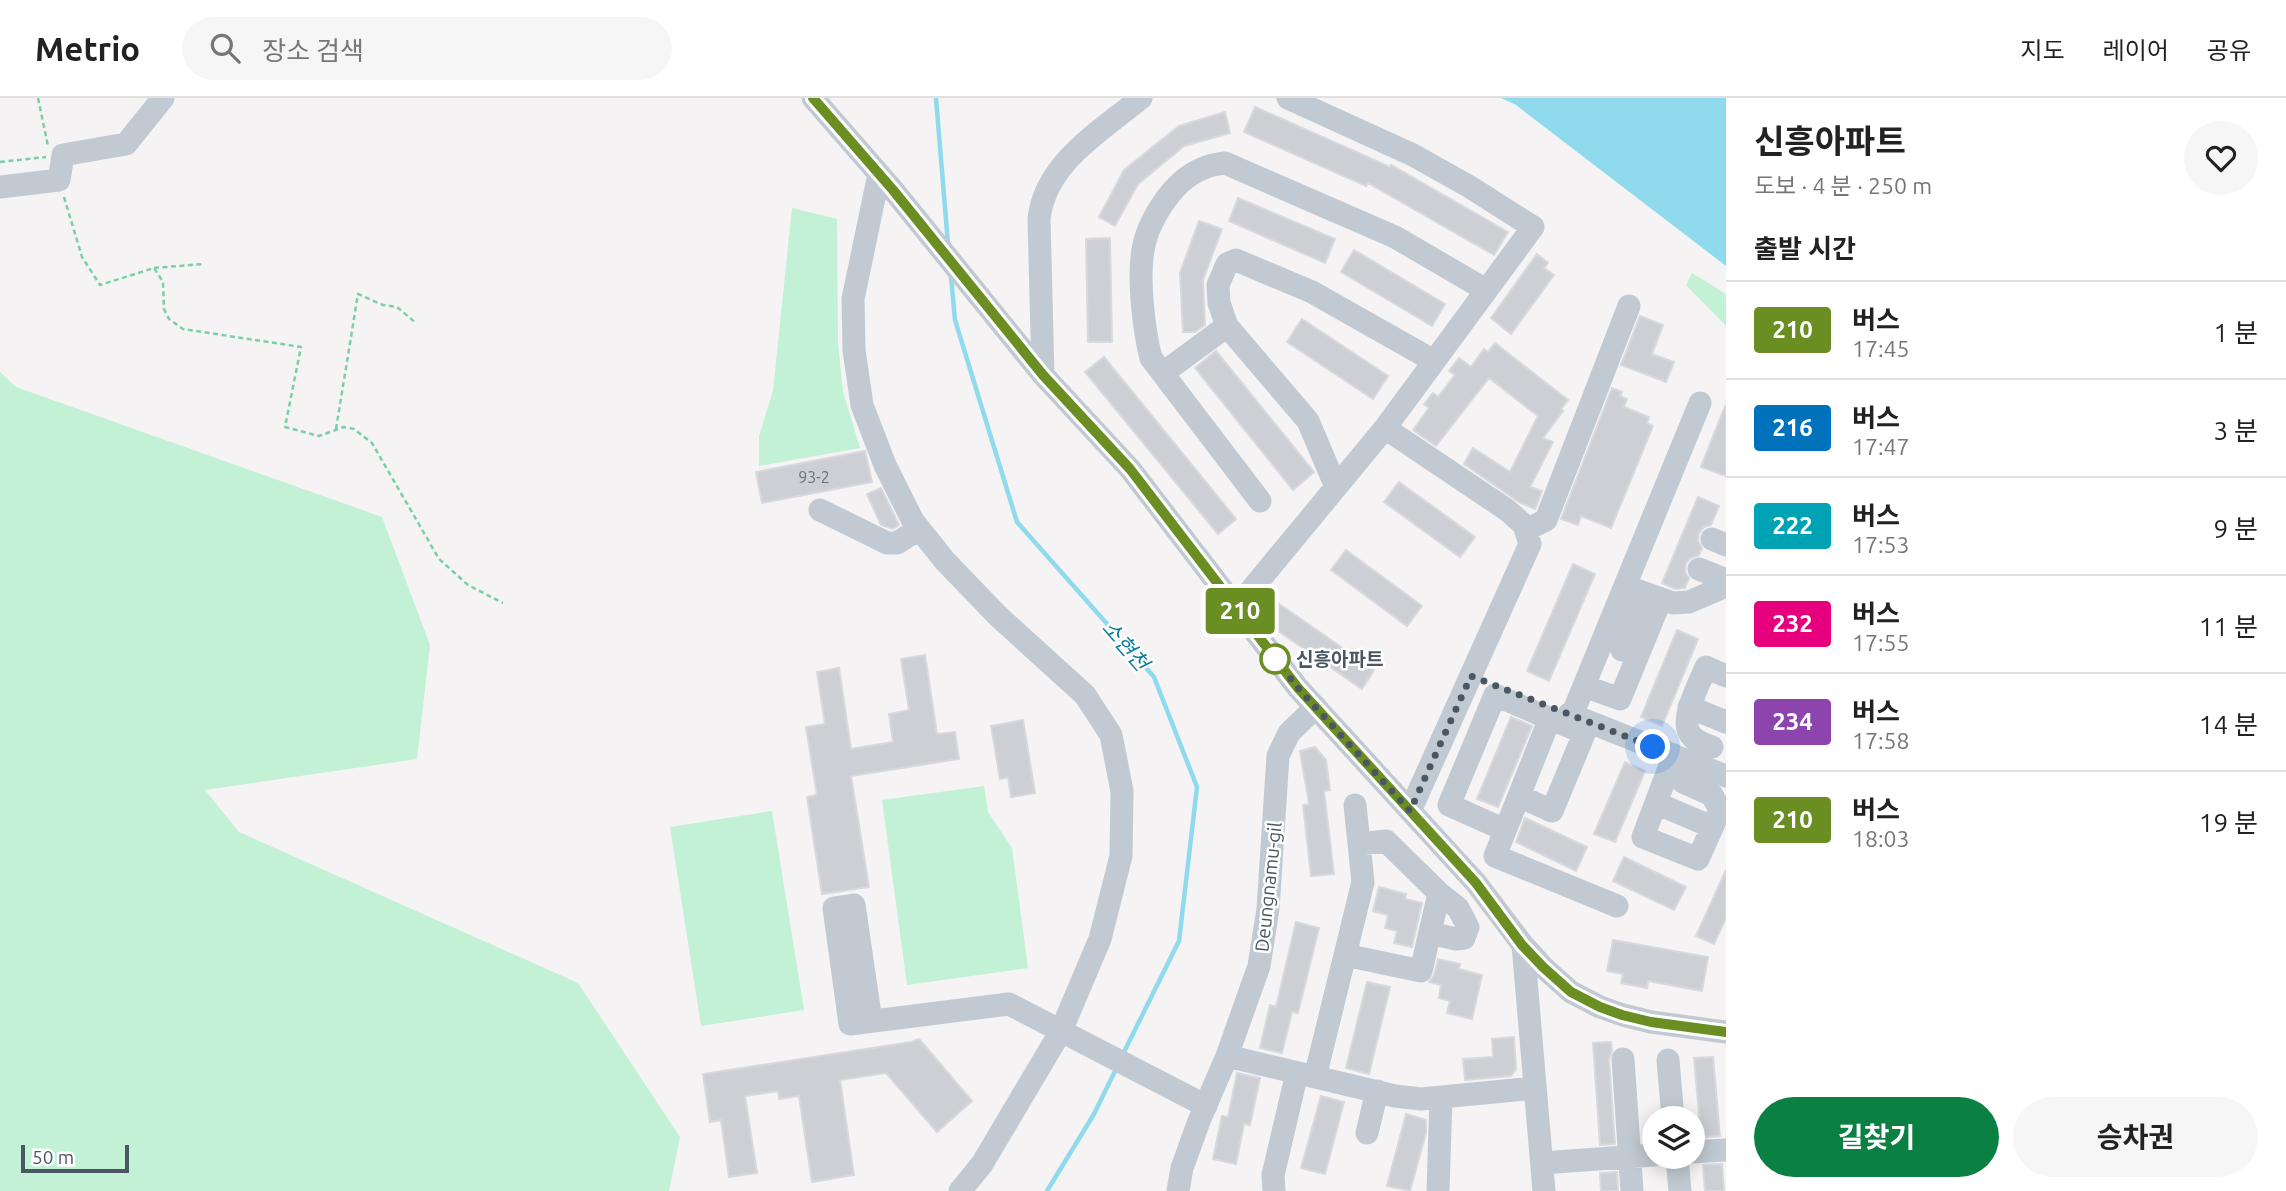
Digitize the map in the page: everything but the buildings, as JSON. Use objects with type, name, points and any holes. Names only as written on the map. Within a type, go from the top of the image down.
[{"type":"street","points":[[0,187],[59,180],[63,155],[126,144],[163,98]]},
{"type":"street","points":[[813,98],[886,182],[1043,375],[1130,469],[1275,660],[1476,883],[1522,945],[1571,992],[1600,1007],[1651,1022],[1726,1032]]},
{"type":"street","points":[[1043,375],[1039,219],[1043,198],[1053,178],[1068,158],[1141,98]]},
{"type":"street","points":[[1237,607],[1384,428],[1532,227],[1470,187],[1413,155],[1288,98]]},
{"type":"street","points":[[1260,501],[1152,358],[1144,332],[1142,256],[1165,198],[1185,179],[1204,168],[1225,163],[1247,171],[1395,237],[1486,290]]},
{"type":"street","points":[[886,182],[852,299],[854,350],[862,405],[885,465],[913,521],[945,561],[998,615],[1085,695],[1111,735],[1122,791],[1121,856],[1100,939],[1061,1031],[982,1164],[960,1191]]},
{"type":"street","points":[[1336,486],[1308,421],[1227,326],[1219,303],[1218,285],[1227,264],[1236,260],[1312,292],[1434,361]]},
{"type":"street","points":[[1526,530],[1546,520],[1629,306]]},
{"type":"street","points":[[1163,373],[1227,326]]},
{"type":"street","points":[[1622,650],[1643,593],[1700,403]]},
{"type":"street","points":[[1384,428],[1507,510],[1524,525],[1530,544],[1410,811]]},
{"type":"street","points":[[820,510],[887,543],[897,543],[919,529]]},
{"type":"street","points":[[1699,569],[1726,580]]},
{"type":"street","points":[[1643,593],[1673,603],[1689,602],[1726,586]]},
{"type":"street","points":[[1519,796],[1552,811],[1584,686],[1643,593]]},
{"type":"street","points":[[1584,686],[1620,699],[1643,593]]},
{"type":"street","points":[[1712,747],[1700,743],[1689,734],[1686,724],[1689,707],[1706,667],[1726,676]]},
{"type":"street","points":[[1471,676],[1574,722]]},
{"type":"street","points":[[1505,830],[1448,805],[1495,695],[1674,755],[1726,776]]},
{"type":"street","points":[[1689,707],[1726,722]]},
{"type":"street","name":"Deungnamu-gil","points":[[1178,1191],[1182,1168],[1227,1056],[1259,966],[1268,909],[1278,756],[1289,733],[1316,708]]},
{"type":"street","points":[[1574,722],[1519,796],[1495,856],[1617,906]]},
{"type":"street","points":[[1674,755],[1643,837],[1698,859],[1720,810],[1712,795],[1683,782]]},
{"type":"street","points":[[1656,803],[1712,827]]},
{"type":"street","points":[[1274,1191],[1273,1175],[1345,955],[1363,882],[1355,805]]},
{"type":"street","points":[[1359,844],[1386,841],[1458,908],[1468,927],[1464,938],[1456,939],[1430,933]]},
{"type":"street","points":[[1345,955],[1421,971],[1439,893]]},
{"type":"street","points":[[1522,945],[1544,1191]]},
{"type":"street","points":[[871,1021],[1009,1004],[1206,1106]]},
{"type":"street","points":[[1227,1056],[1421,1099],[1535,1088]]},
{"type":"street","points":[[1623,1059],[1632,1191]]},
{"type":"street","points":[[1668,1060],[1672,1106]]},
{"type":"street","points":[[1367,1133],[1377,1091]]},
{"type":"street","points":[[1438,1191],[1441,1097]]},
{"type":"street","points":[[1705,1151],[1726,1150]]},
{"type":"street","points":[[1542,1163],[1642,1156]]},
{"type":"street","points":[[1678,1169],[1680,1191]]},
{"type":"path","points":[[0,162],[51,156],[38,98]]},
{"type":"path","points":[[59,180],[82,257],[100,285],[155,268],[203,264]]},
{"type":"path","points":[[155,268],[163,282],[164,309],[169,319],[183,329],[301,346],[285,428],[319,436],[336,429],[354,429],[372,443],[439,559],[468,586],[503,603]]},
{"type":"path","points":[[336,429],[358,294],[383,305],[397,307],[416,323]]},
{"type":"green space","points":[[792,208],[837,219],[838,343],[843,392],[860,448],[759,466],[759,436],[773,391]]},
{"type":"green space","points":[[1692,273],[1726,294],[1726,326],[1686,285]]},
{"type":"green space","points":[[0,372],[16,387],[382,517],[430,645],[417,759],[205,790],[239,832],[578,983],[680,1137],[669,1191],[0,1191]]},
{"type":"green space","points":[[984,786],[988,812],[1012,848],[1028,968],[907,985],[882,800]]},
{"type":"green space","points":[[772,811],[804,1010],[701,1026],[670,827]]},
{"type":"water","points":[[1501,98],[1726,98],[1726,266],[1516,105]]},
{"type":"waterway","name":"소현천","points":[[936,98],[948,244]]},
{"type":"waterway","name":"소현천","points":[[951,277],[955,320],[1017,522],[1154,677],[1197,787],[1179,941],[1122,1056]]},
{"type":"waterway","name":"소현천","points":[[1047,1191],[1094,1114],[1117,1067]]},
{"type":"bus line","name":"210","points":[[813,98],[893,190],[1043,375],[1130,469],[1298,688],[1476,883],[1522,945],[1543,967],[1571,992],[1622,1015],[1651,1022],[1726,1032]]},
{"type":"place","name":"신흥아파트","points":[[1275,659]]},
{"type":"route","points":[[1275,659],[1410,811],[1471,676],[1653,747]]}]
